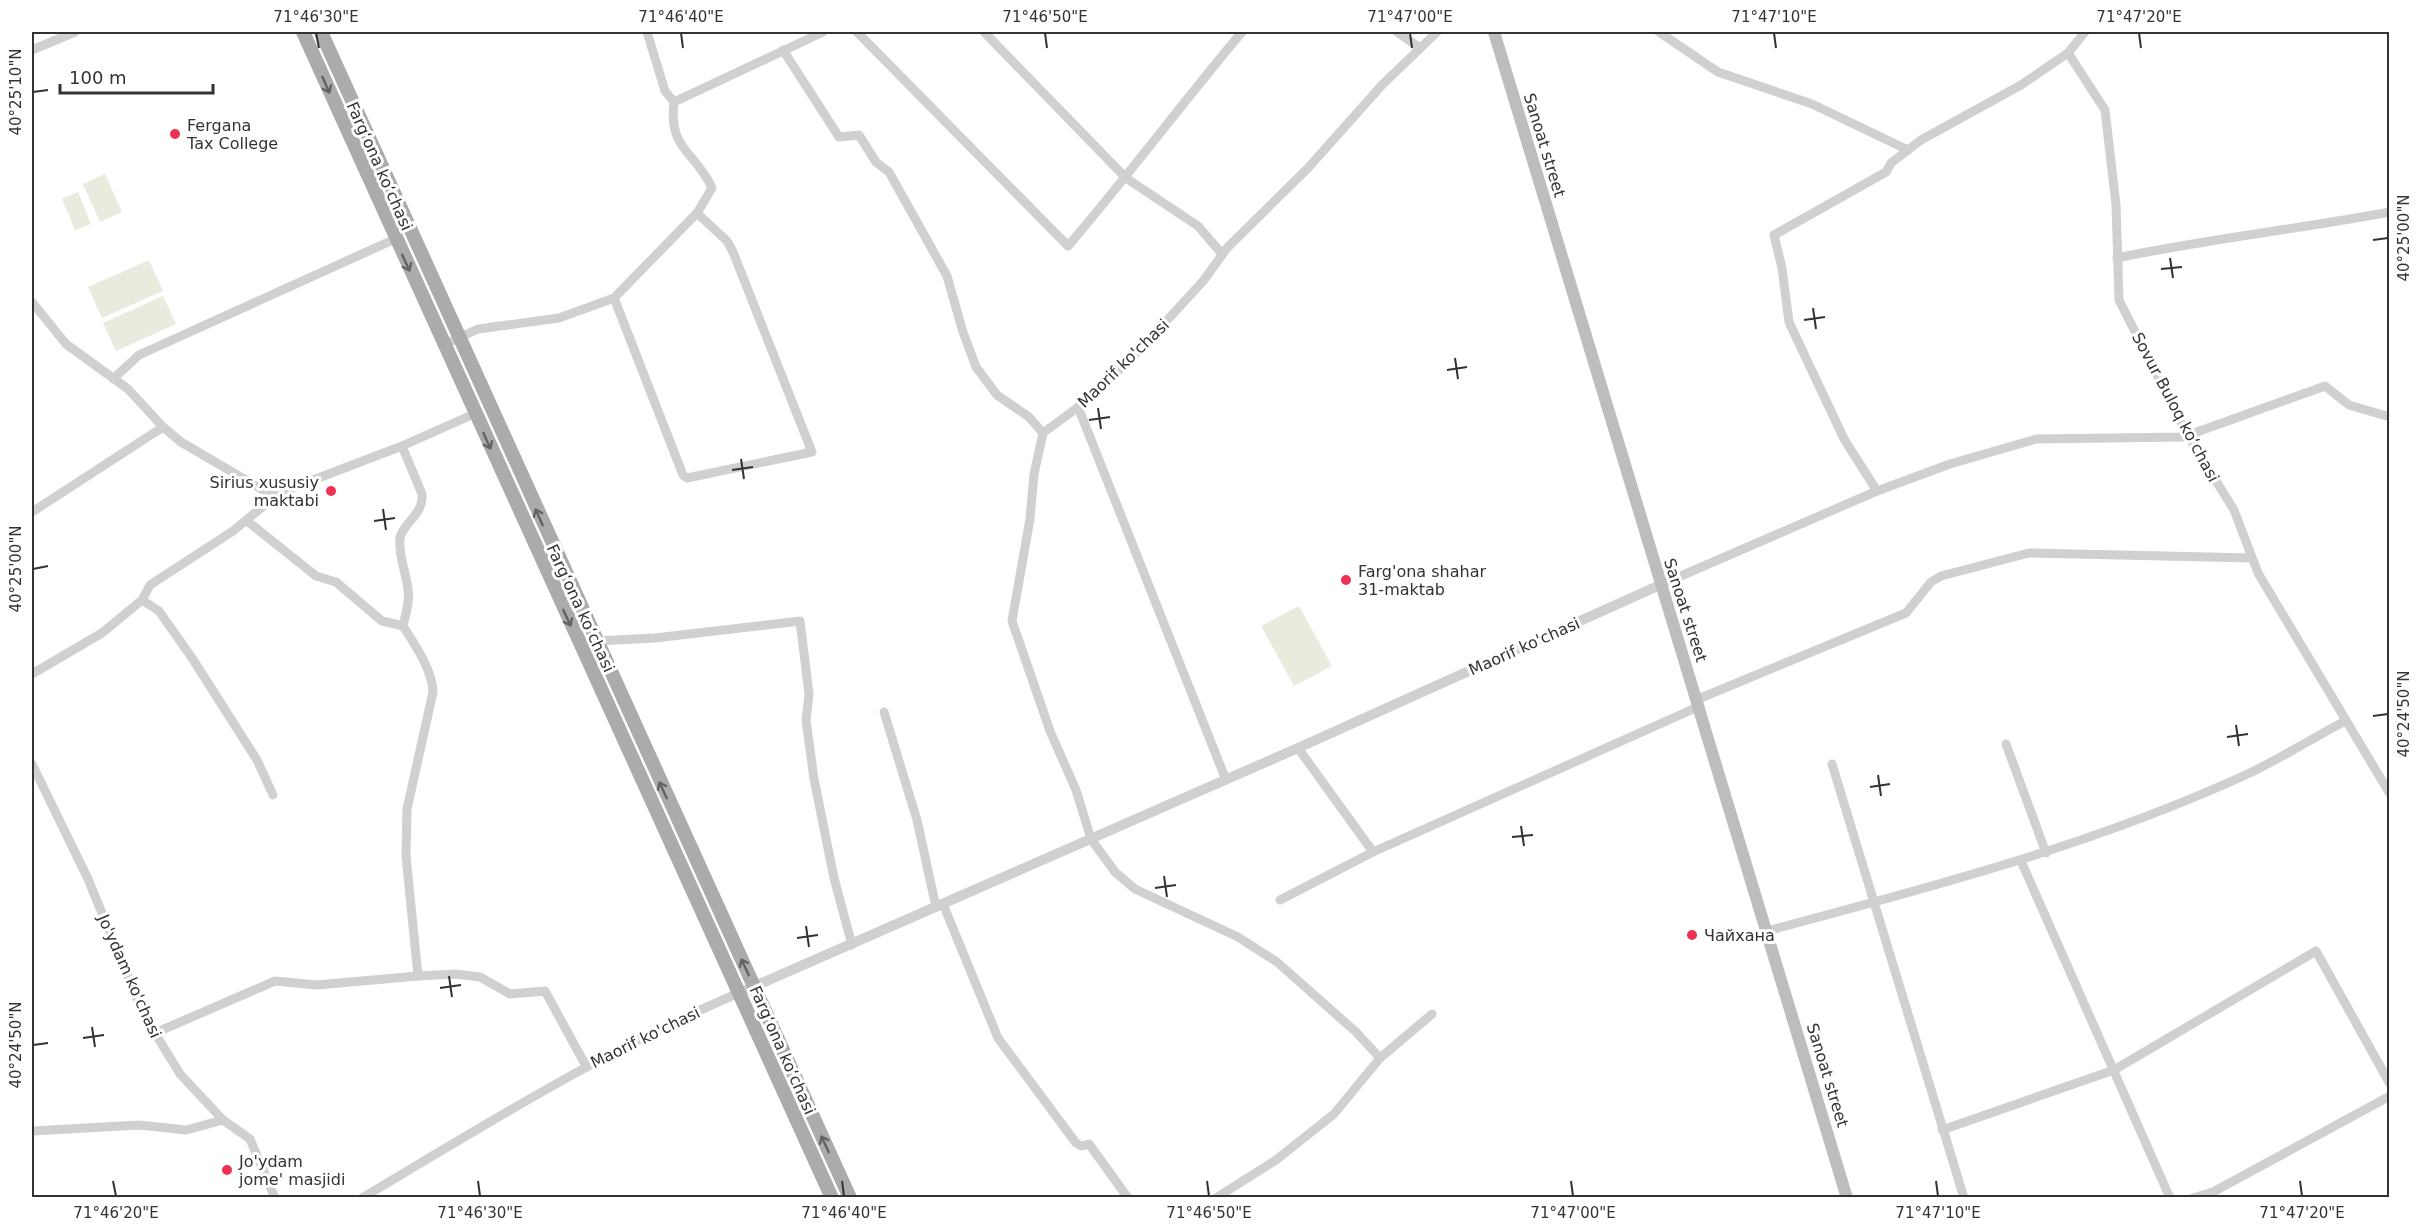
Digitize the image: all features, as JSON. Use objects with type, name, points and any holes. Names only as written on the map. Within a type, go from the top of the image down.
[{"type":"main road","name":"Fargʻona koʻchasi","points":[[303,32],[474,414],[832,1197]]},
{"type":"main road","name":"Fargʻona koʻchasi","points":[[321,32],[850,1197]]},
{"type":"main road","name":"Sanoat street","points":[[1494,32],[1847,1197]]},
{"type":"street","points":[[32,50],[75,32]]},
{"type":"street","points":[[443,345],[478,329],[560,318],[614,298],[697,213],[712,188],[707,177],[676,138],[672,120],[674,102],[665,91],[647,32]]},
{"type":"street","points":[[674,102],[823,32]]},
{"type":"street","points":[[857,32],[1068,246],[1126,178],[1157,133],[1242,32]]},
{"type":"street","points":[[984,32],[1126,178],[1198,226],[1222,254]]},
{"type":"street","points":[[1397,32],[1420,48]]},
{"type":"street","name":"Maorif ko'chasi","points":[[1042,433],[1093,396],[1148,341],[1204,280],[1222,254],[1437,32]]},
{"type":"street","points":[[1659,32],[1718,72],[1812,104],[1908,150]]},
{"type":"street","points":[[1877,491],[1844,439],[1790,322],[1782,268],[1774,235],[1886,172],[1891,163],[1921,140],[2021,85],[2068,53],[2085,32]]},
{"type":"street","points":[[783,50],[839,137],[859,135],[876,162],[890,172],[947,276],[976,367],[997,395],[1029,417],[1042,433],[1012,621],[1050,731],[1076,790],[1091,839],[1115,872],[1135,889],[1238,937],[1277,962],[1356,1032],[1380,1058]]},
{"type":"street","name":"Sovur Buloq koʻchasi","points":[[2068,53],[2105,110],[2116,205],[2119,300],[2187,434],[2234,510],[2258,573],[2390,794]]},
{"type":"street","points":[[2117,258],[2186,243],[2308,227],[2390,212]]},
{"type":"street","points":[[614,298],[683,475],[687,478],[812,452],[733,252],[727,242],[697,213]]},
{"type":"street","points":[[113,379],[139,355],[395,239]]},
{"type":"street","points":[[32,302],[66,344],[128,389],[163,427],[181,442],[261,489],[279,493]]},
{"type":"street","points":[[1660,585],[1877,491],[1950,464],[2036,439],[2183,437],[2325,386],[2349,405],[2390,417]]},
{"type":"street","points":[[1078,407],[1226,780]]},
{"type":"street","points":[[32,674],[102,633],[142,600],[150,585],[247,522],[279,493],[402,446],[474,414]]},
{"type":"street","points":[[32,512],[163,427]]},
{"type":"street","points":[[402,446],[423,494],[423,502],[413,520],[401,534],[399,546],[408,601],[403,626],[419,651],[433,684],[407,809],[407,867],[418,976]]},
{"type":"street","points":[[247,522],[316,576],[336,582],[382,621],[403,626]]},
{"type":"street","points":[[1280,900],[1373,852],[1699,703],[1906,613],[1931,582],[1941,576],[2029,553],[2252,558]]},
{"type":"street","name":"Maorif ko'chasi","points":[[362,1197],[586,1066],[675,1020],[852,945],[1226,780],[1660,585]]},
{"type":"street","points":[[142,600],[159,611],[192,658],[257,760],[273,795]]},
{"type":"street","points":[[596,641],[655,638],[800,621],[809,694],[806,720],[814,779],[834,878],[852,945]]},
{"type":"street","points":[[884,712],[917,820],[939,906],[998,1038],[1076,1143],[1081,1146],[1089,1144],[1128,1197]]},
{"type":"street","points":[[1767,930],[1876,902],[2046,853],[2140,819],[2243,776],[2345,721]]},
{"type":"street","points":[[2006,744],[2046,853]]},
{"type":"street","points":[[1298,748],[1373,852]]},
{"type":"street","name":"Jo'ydam ko'chasi","points":[[32,764],[88,879],[140,1006],[155,1033],[180,1074],[223,1120],[250,1139],[275,1197]]},
{"type":"street","points":[[1832,764],[1876,902],[1942,1130],[1964,1197]]},
{"type":"street","points":[[2022,861],[2170,1197]]},
{"type":"street","points":[[1942,1130],[2114,1070],[2316,951],[2390,1084]]},
{"type":"street","points":[[155,1033],[276,981],[317,985],[456,974],[480,977],[510,994],[545,991],[586,1066]]},
{"type":"street","points":[[1216,1197],[1276,1160],[1334,1114],[1380,1058],[1432,1014]]},
{"type":"street","points":[[2193,1197],[2213,1192],[2390,1096]]},
{"type":"street","points":[[32,1131],[139,1125],[186,1130],[223,1120]]},
{"type":"shaded area","points":[[105,174],[122,212],[100,222],[83,184]]},
{"type":"shaded area","points":[[78,192],[91,224],[75,230],[62,199]]},
{"type":"shaded area","points":[[149,260],[163,291],[102,318],[88,287]]},
{"type":"shaded area","points":[[163,296],[176,324],[116,351],[103,323]]},
{"type":"shaded area","points":[[1299,606],[1332,666],[1294,686],[1261,626]]},
{"type":"place","name":"Fergana Tax College","points":[[175,134]]},
{"type":"place","name":"Sirius xususiy maktabi","points":[[331,491]]},
{"type":"place","name":"Farg'ona shahar 31-maktab","points":[[1346,580]]},
{"type":"place","name":"Чайхана","points":[[1692,935]]},
{"type":"place","name":"Jo'ydam jome' masjidi","points":[[227,1170]]}]
